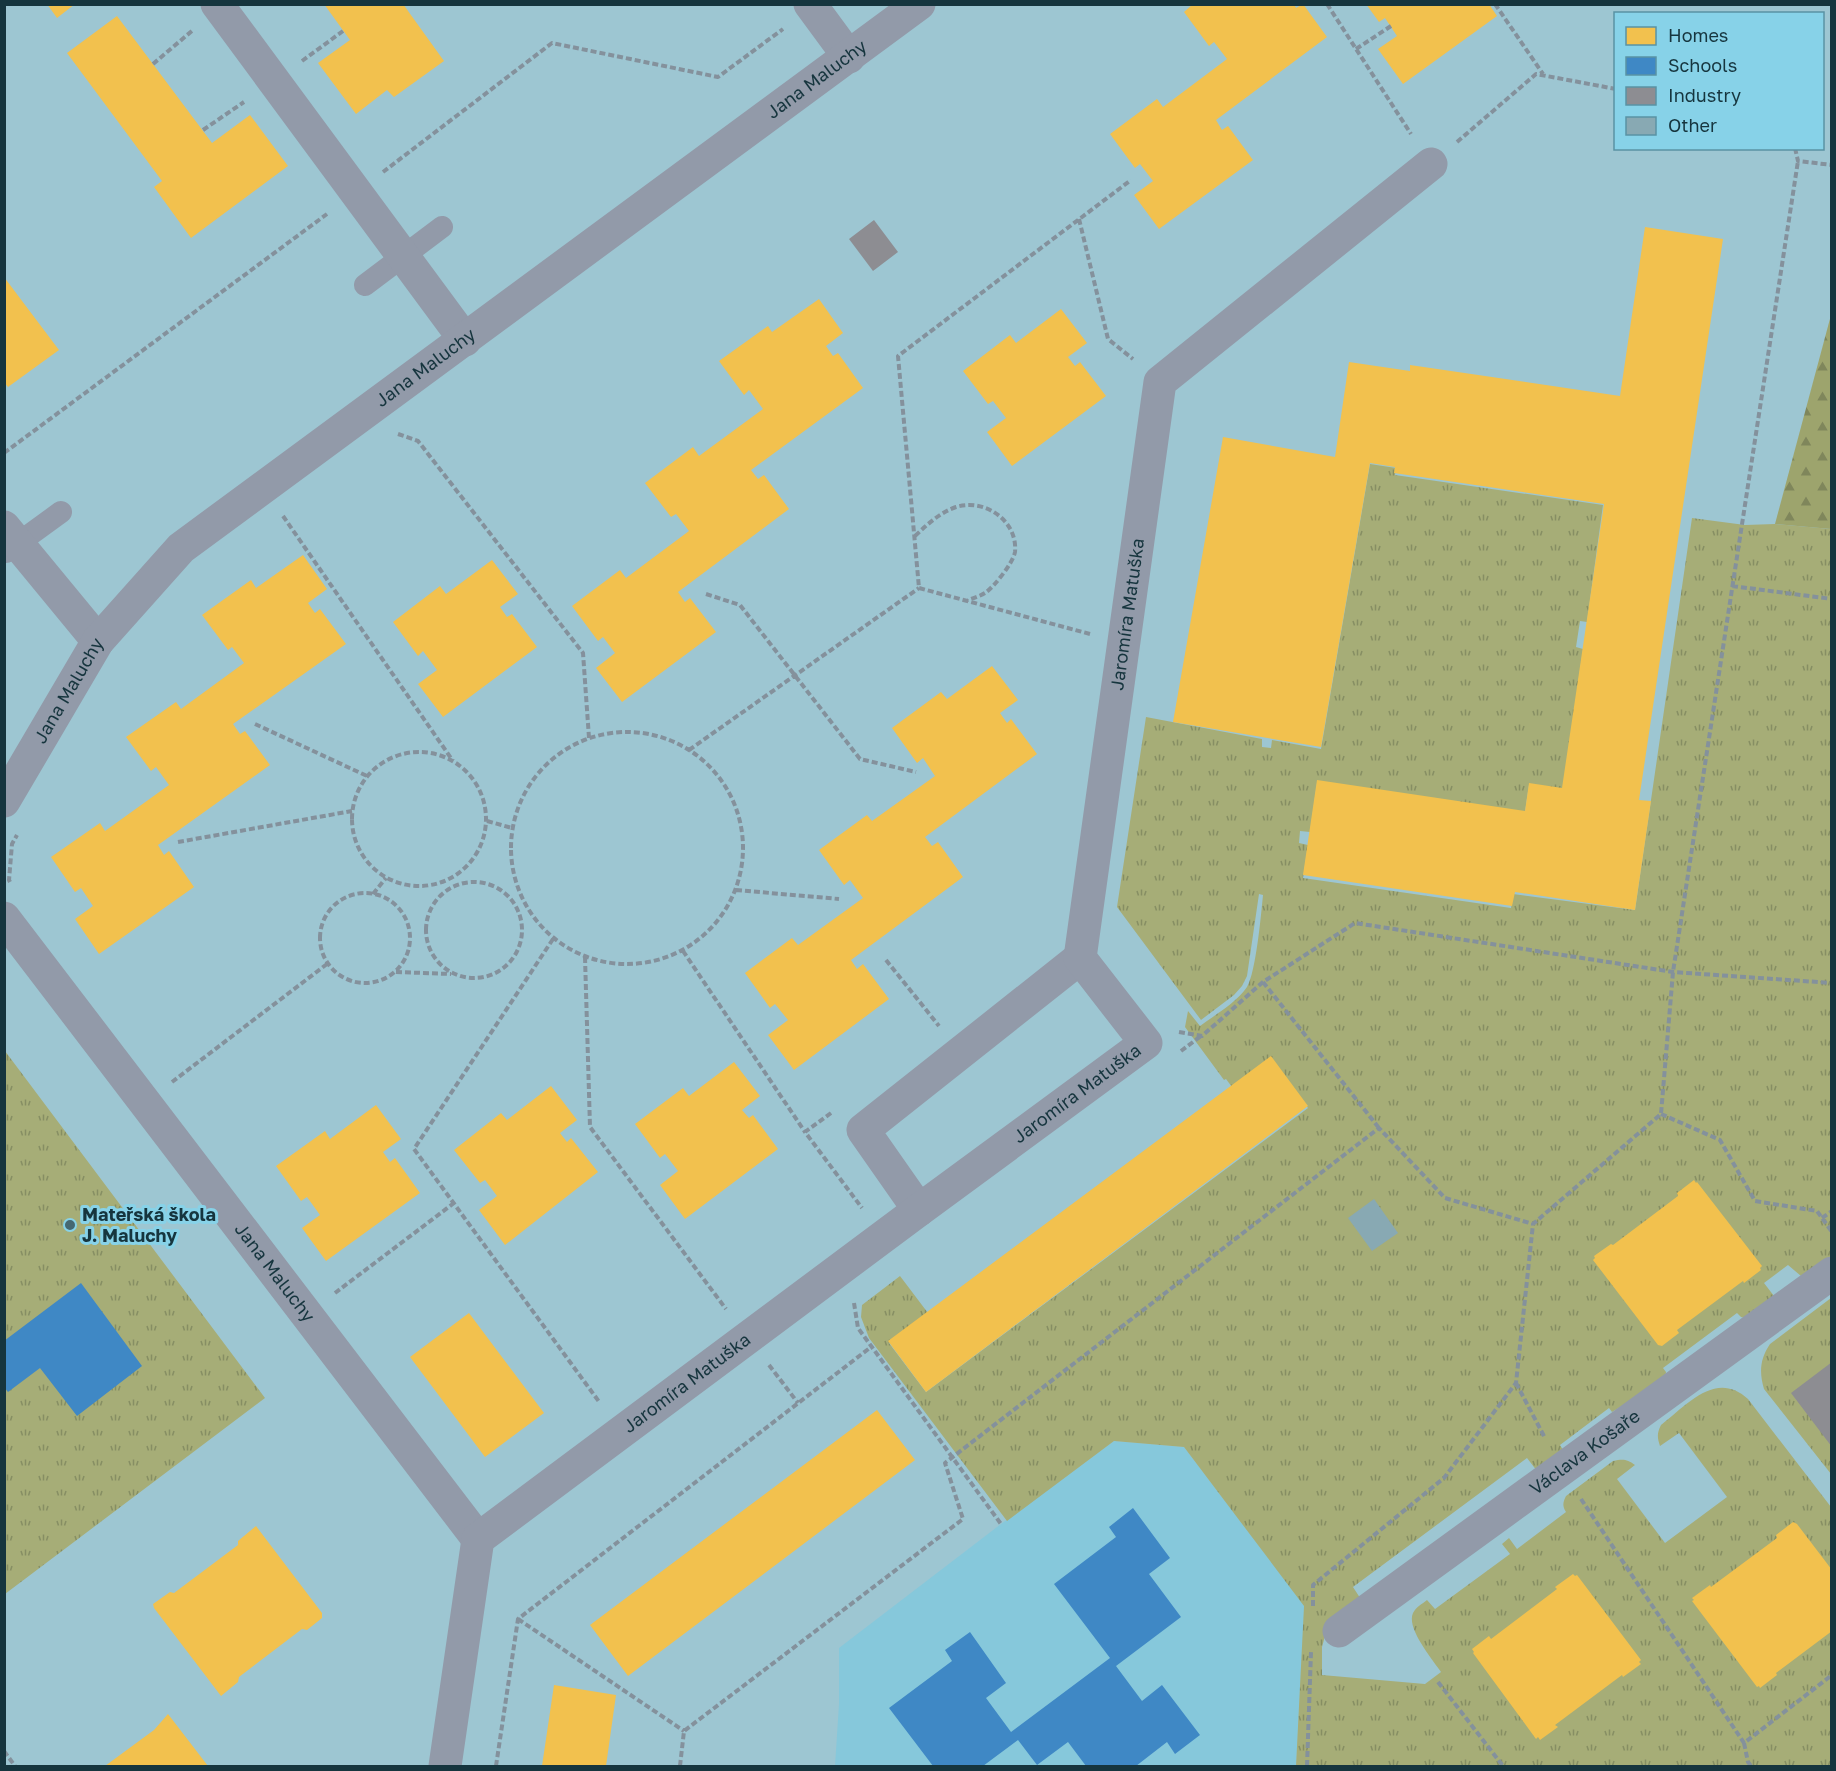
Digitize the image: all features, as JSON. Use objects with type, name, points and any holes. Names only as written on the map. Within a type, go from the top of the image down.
[{"type":"street","points":[[810,4],[849,57]]},
{"type":"street","name":"Jana Maluchy","points":[[4,801],[98,641],[181,548],[920,4]]},
{"type":"street","points":[[218,6],[465,340]]},
{"type":"street","name":"Jaromíra Matuška","points":[[478,1539],[883,1236],[1146,1043],[1080,958],[1160,382],[1431,164]]},
{"type":"street","points":[[9,541],[98,641]]},
{"type":"street","name":"Jana Maluchy","points":[[10,904],[478,1539]]},
{"type":"street","points":[[919,1210],[863,1130],[1080,958]]},
{"type":"street","name":"Václava Košaře","points":[[1325,1636],[1561,1470],[1832,1273]]},
{"type":"street","points":[[445,1767],[478,1539]]},
{"type":"lane","points":[[365,285],[442,227]]},
{"type":"lane","points":[[9,541],[62,512]]},
{"type":"path","points":[[1327,4],[1431,164],[1536,74],[1614,89]]},
{"type":"path","points":[[1495,4],[1544,75]]},
{"type":"path","points":[[153,64],[218,6]]},
{"type":"path","points":[[1356,49],[1390,26]]},
{"type":"path","points":[[1313,1608],[1314,1585],[1444,1478],[1516,1383],[1533,1224],[1662,1114],[1673,972],[1798,161],[1795,150]]},
{"type":"path","points":[[1798,161],[1832,165]]},
{"type":"path","points":[[919,588],[898,356],[1131,180]]},
{"type":"path","points":[[1079,219],[1108,339],[1136,361]]},
{"type":"path","points":[[395,433],[418,441],[583,653],[589,738]]},
{"type":"path","points":[[914,536],[937,516],[958,507],[975,504],[995,511],[1012,530],[1015,553],[1003,574],[986,593],[967,601]]},
{"type":"path","points":[[278,510],[454,762]]},
{"type":"path","points":[[1732,586],[1832,599]]},
{"type":"path","points":[[919,588],[1094,635],[1095,627]]},
{"type":"path","points":[[689,750],[919,588]]},
{"type":"path","points":[[706,594],[740,605],[860,759],[916,772]]},
{"type":"path","points":[[255,724],[367,776]]},
{"type":"path","points":[[614,732],[640,732],[666,739],[689,750],[709,766],[726,787],[737,810],[742,836],[742,863],[736,890],[723,914],[705,935],[683,951],[658,961],[630,965],[603,962],[577,954],[553,939],[536,921],[522,901],[514,877],[510,853],[512,828],[519,804],[531,782],[547,763],[567,748],[589,738],[614,732]]},
{"type":"path","points":[[417,752],[436,754],[454,762],[468,772],[478,786],[484,803],[486,820],[484,838],[477,854],[464,870],[446,881],[426,886],[405,885],[386,878],[369,865],[358,848],[352,830],[352,811],[357,792],[367,776],[381,763],[398,755],[417,752]]},
{"type":"path","points":[[178,842],[352,811]]},
{"type":"path","points":[[486,820],[512,828]]},
{"type":"path","points":[[10,904],[12,844],[18,834]]},
{"type":"path","points":[[455,876],[458,884]]},
{"type":"path","points":[[373,894],[386,878]]},
{"type":"path","points":[[395,972],[453,974],[468,978],[484,978],[499,972],[511,962],[519,948],[522,933],[521,917],[514,902],[503,891],[489,884],[474,882],[458,884],[435,901],[428,913],[427,942],[432,955],[441,966],[453,974]]},
{"type":"path","points":[[736,890],[839,899]]},
{"type":"path","points":[[357,894],[373,894],[387,899],[399,909],[408,924],[410,942],[406,958],[395,972],[381,981],[364,984],[350,981],[337,974],[327,964],[321,950],[320,936],[323,921],[331,908],[343,898],[357,894]]},
{"type":"path","points":[[514,902],[522,901]]},
{"type":"path","points":[[1174,1057],[1263,982],[1354,923],[1673,972],[1832,984]]},
{"type":"path","points":[[553,939],[414,1149],[621,1432]]},
{"type":"path","points":[[683,951],[805,1132],[883,1236]]},
{"type":"path","points":[[585,957],[590,1127],[798,1403]]},
{"type":"path","points":[[886,960],[941,1029]]},
{"type":"path","points":[[164,1089],[327,964]]},
{"type":"path","points":[[1263,982],[1379,1128],[1445,1198],[1533,1224]]},
{"type":"path","points":[[1131,1024],[1202,1035]]},
{"type":"path","points":[[805,1132],[832,1112]]},
{"type":"path","points":[[1662,1114],[1720,1140],[1755,1201],[1817,1211],[1832,1232]]},
{"type":"path","points":[[680,1767],[684,1731],[963,1519],[945,1463],[1379,1128]]},
{"type":"path","points":[[333,1294],[453,1203]]},
{"type":"path","points":[[1822,1218],[1832,1211]]},
{"type":"path","points":[[862,1296],[854,1302],[858,1329],[1001,1524]]},
{"type":"path","points":[[495,1767],[518,1619],[871,1347]]},
{"type":"path","points":[[1516,1383],[1561,1470],[1744,1743],[1751,1767]]},
{"type":"path","points":[[518,1619],[684,1731]]},
{"type":"path","points":[[1307,1767],[1325,1636]]},
{"type":"path","points":[[1744,1743],[1832,1675]]},
{"type":"path","points":[[1438,1682],[1503,1767]]},
{"type":"path","points":[[4,1751],[15,1767]]},
{"type":"path","points":[[1741,1767],[1748,1762]]},
{"type":"shaded area","points":[[1114,1441],[1184,1447],[1305,1606],[1296,1766],[835,1766],[839,1704],[839,1648]]},
{"type":"green space","points":[[1831,315],[1831,529],[1775,524]]},
{"type":"green space","points":[[1370,464],[1396,468],[1395,475],[1603,505],[1587,622],[1580,621],[1576,647],[1583,649],[1563,790],[1529,785],[1525,812],[1317,783],[1310,832],[1300,831],[1299,843],[1308,845],[1303,878],[1511,908],[1513,894],[1635,910],[1692,518],[1745,525],[1775,524],[1831,529],[1831,1257],[1801,1276],[1788,1265],[1764,1283],[1774,1296],[1748,1319],[1737,1313],[1663,1368],[1666,1372],[1665,1380],[1612,1412],[1609,1408],[1560,1445],[1563,1450],[1537,1471],[1527,1458],[1353,1587],[1364,1604],[1325,1636],[1322,1647],[1322,1675],[1425,1684],[1441,1672],[1416,1635],[1412,1619],[1416,1609],[1427,1600],[1435,1609],[1510,1554],[1502,1544],[1509,1538],[1517,1549],[1566,1512],[1563,1504],[1566,1496],[1613,1461],[1625,1460],[1635,1465],[1617,1479],[1665,1543],[1727,1497],[1679,1433],[1660,1446],[1658,1435],[1661,1425],[1703,1393],[1725,1388],[1736,1391],[1748,1399],[1831,1507],[1831,1766],[1296,1766],[1304,1606],[1184,1447],[1114,1441],[1007,1521],[869,1338],[861,1317],[862,1305],[900,1276],[928,1313],[889,1343],[926,1392],[1308,1108],[1270,1058],[1232,1087],[1226,1079],[1224,1080],[1185,1027],[1188,1011],[1200,1026],[1231,1003],[1247,987],[1255,957],[1263,895],[1259,894],[1247,976],[1234,995],[1201,1020],[1117,907],[1146,717],[1262,739],[1262,747],[1271,748],[1272,740],[1321,749]]},
{"type":"green space","name":"Mateřská škola J. Maluchy","points":[[5,1051],[265,1398],[5,1594]]},
{"type":"green space","points":[[1831,1298],[1831,1474],[1764,1389],[1761,1371],[1762,1360],[1770,1344]]},
{"type":"building: Homes","points":[[47,4],[75,4],[57,18]]},
{"type":"building: Homes","points":[[324,4],[403,4],[444,61],[394,97],[387,90],[356,114],[318,63],[350,40]]},
{"type":"building: Homes","points":[[1193,4],[1294,4],[1296,8],[1303,4],[1327,37],[1216,120],[1222,130],[1228,126],[1253,160],[1159,229],[1134,195],[1153,181],[1140,164],[1135,168],[1110,134],[1157,99],[1163,107],[1227,59],[1214,42],[1209,46],[1184,12]]},
{"type":"building: Homes","points":[[1366,4],[1489,4],[1497,16],[1403,84],[1378,49],[1397,36],[1385,18],[1379,22]]},
{"type":"building: Homes","points":[[117,16],[212,143],[250,115],[288,166],[191,238],[154,187],[162,181],[67,53]]},
{"type":"building: Homes","points":[[1645,227],[1723,239],[1639,800],[1651,801],[1635,910],[1515,892],[1512,906],[1303,875],[1317,780],[1525,811],[1529,783],[1562,788],[1604,504],[1394,473],[1395,467],[1370,463],[1321,747],[1173,722],[1223,437],[1335,457],[1349,362],[1410,371],[1410,365],[1620,396]]},
{"type":"building: Homes","points":[[4,277],[59,350],[8,387],[4,382]]},
{"type":"building: Homes","points":[[819,299],[843,333],[826,346],[833,356],[838,353],[863,388],[751,470],[758,479],[764,475],[789,509],[678,592],[685,602],[690,598],[716,632],[622,702],[596,668],[615,653],[603,637],[598,641],[572,606],[620,570],[626,578],[689,531],[676,514],[671,517],[645,483],[693,447],[699,456],[763,409],[749,390],[744,395],[719,361],[768,326],[772,332]]},
{"type":"building: Homes","points":[[1061,309],[1087,343],[1068,357],[1075,366],[1080,362],[1106,396],[1012,466],[987,432],[1006,418],[993,401],[988,404],[963,371],[1010,335],[1016,343]]},
{"type":"building: Homes","points":[[303,555],[327,589],[308,603],[315,613],[320,609],[346,644],[233,724],[240,734],[245,731],[270,765],[158,845],[164,855],[169,851],[194,887],[99,954],[75,919],[93,906],[81,888],[75,892],[51,857],[100,823],[105,831],[169,785],[156,767],[151,771],[126,737],[176,702],[181,709],[244,663],[232,647],[228,650],[202,615],[251,580],[256,588]]},
{"type":"building: Homes","points":[[492,560],[518,594],[500,607],[507,617],[512,614],[537,647],[443,717],[418,684],[437,670],[423,651],[418,656],[393,622],[440,586],[446,594]]},
{"type":"building: Homes","points":[[992,666],[1018,700],[1000,713],[1007,723],[1011,719],[1037,754],[925,837],[932,846],[938,842],[963,877],[851,960],[857,969],[863,964],[889,999],[794,1070],[768,1035],[788,1020],[775,1004],[770,1008],[745,973],[792,938],[798,945],[863,898],[850,880],[844,885],[819,850],[867,815],[872,821],[935,776],[923,758],[917,763],[892,728],[941,692],[947,699]]},
{"type":"building: Homes","points":[[1271,1056],[1308,1106],[926,1392],[888,1341]]},
{"type":"building: Homes","points":[[734,1062],[760,1096],[742,1110],[749,1118],[753,1115],[778,1149],[685,1219],[660,1185],[678,1171],[665,1154],[660,1158],[635,1124],[683,1088],[689,1096]]},
{"type":"building: Homes","points":[[551,1086],[577,1120],[560,1133],[567,1142],[571,1138],[598,1172],[505,1245],[479,1210],[497,1196],[485,1180],[480,1183],[454,1150],[501,1113],[507,1120]]},
{"type":"building: Homes","points":[[376,1105],[401,1139],[383,1152],[390,1162],[395,1158],[420,1193],[326,1261],[302,1228],[320,1215],[307,1197],[301,1201],[276,1166],[325,1131],[330,1139]]},
{"type":"building: Homes","points":[[1694,1180],[1762,1266],[1761,1270],[1744,1283],[1743,1281],[1677,1330],[1679,1333],[1662,1346],[1658,1345],[1593,1260],[1594,1256],[1611,1244],[1613,1245],[1678,1196],[1677,1193]]},
{"type":"building: Homes","points":[[469,1313],[544,1413],[485,1457],[410,1357]]},
{"type":"building: Homes","points":[[877,1410],[915,1460],[628,1676],[590,1625]]},
{"type":"building: Homes","points":[[1793,1522],[1797,1524],[1832,1570],[1832,1631],[1776,1673],[1777,1675],[1760,1688],[1692,1601],[1694,1600],[1692,1598],[1710,1585],[1711,1587],[1777,1538],[1776,1535]]},
{"type":"building: Homes","points":[[256,1526],[322,1613],[322,1618],[307,1630],[302,1629],[239,1677],[238,1682],[221,1696],[153,1604],[170,1592],[174,1593],[238,1545],[238,1541]]},
{"type":"building: Homes","points":[[1573,1574],[1577,1575],[1641,1660],[1639,1662],[1641,1664],[1623,1677],[1622,1675],[1555,1725],[1558,1727],[1540,1740],[1538,1737],[1536,1739],[1472,1649],[1489,1636],[1491,1639],[1557,1589],[1555,1587]]},
{"type":"building: Homes","points":[[554,1685],[616,1695],[606,1766],[542,1766]]},
{"type":"building: Homes","points":[[168,1714],[208,1766],[105,1766],[154,1730]]},
{"type":"building: Schools","points":[[81,1283],[142,1366],[77,1416],[40,1368],[8,1392],[4,1387],[4,1341]]},
{"type":"building: Schools","points":[[1133,1508],[1170,1558],[1149,1574],[1181,1617],[1116,1666],[1142,1701],[1162,1685],[1200,1735],[1175,1754],[1167,1742],[1136,1766],[1086,1766],[1068,1742],[1037,1765],[1018,1740],[983,1766],[933,1766],[889,1708],[952,1661],[945,1650],[970,1632],[1006,1683],[986,1698],[1011,1732],[1110,1658],[1054,1584],[1116,1537],[1109,1527]]},
{"type":"building: Industry","points":[[874,220],[898,252],[873,271],[849,239]]},
{"type":"building: Industry","points":[[1832,1362],[1832,1447],[1791,1393]]},
{"type":"building: Other","points":[[1374,1199],[1398,1233],[1372,1251],[1348,1218]]},
{"type":"place","name":"Mateřská škola J. Maluchy","points":[[70,1225]]}]
